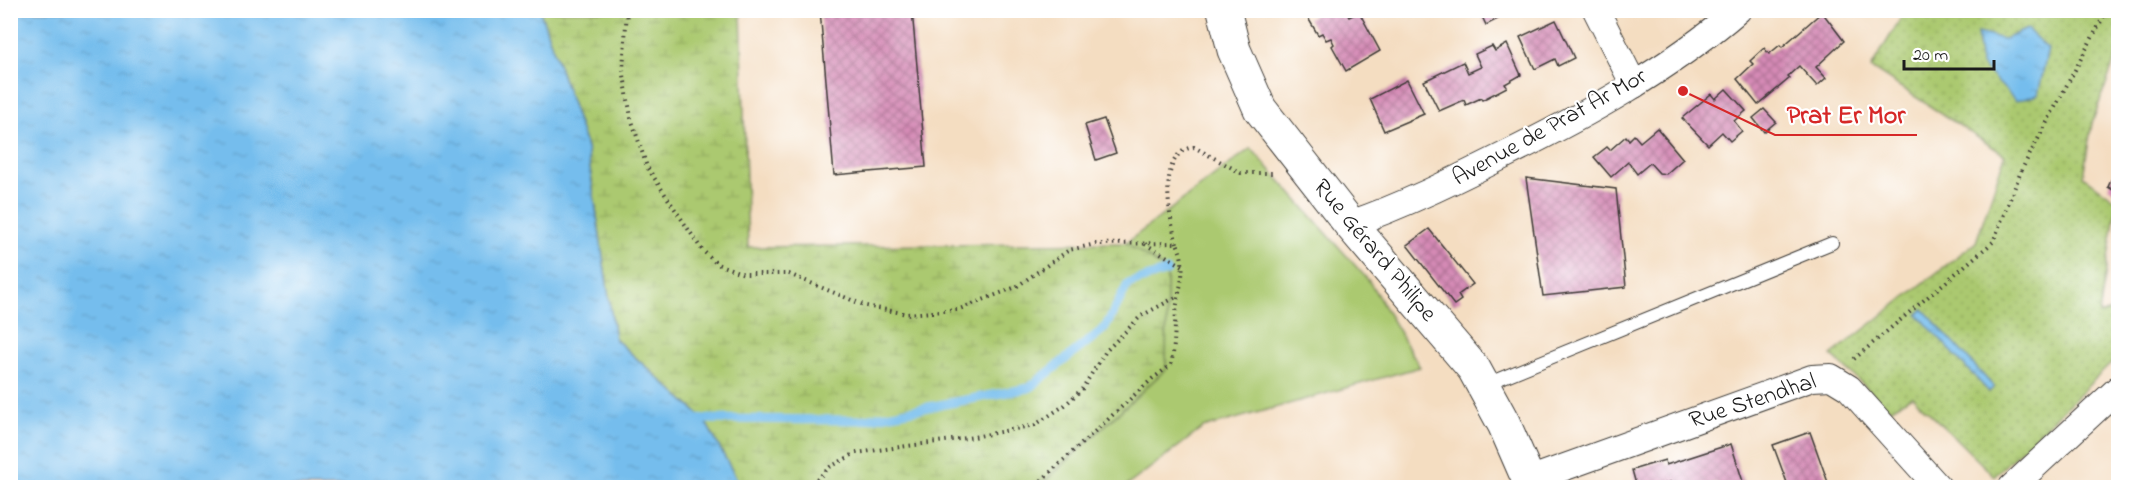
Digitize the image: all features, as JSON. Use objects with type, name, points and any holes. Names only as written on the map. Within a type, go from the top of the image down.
[{"type":"street","name":"Rue Gérard Philipe","points":[[1224,10],[1234,50],[1260,110],[1350,224],[1474,369],[1531,484]]},
{"type":"street","points":[[1596,10],[1634,85]]},
{"type":"street","name":"Avenue de Prat Ar Mor","points":[[1350,224],[1408,204],[1545,135],[1634,85],[1718,27],[1737,10]]},
{"type":"street","name":"Rue Stendhal","points":[[1531,484],[1812,378],[1831,377],[1849,388],[1939,488]]},
{"type":"street","points":[[2011,488],[2118,389]]},
{"type":"lane","points":[[1483,386],[1832,243]]},
{"type":"path","points":[[627,10],[622,69],[631,118],[647,167],[702,250],[717,264],[744,274],[789,274],[866,306],[907,314],[957,310],[1016,287],[1069,250],[1096,244],[1177,243]]},
{"type":"path","points":[[1831,377],[1993,243],[2022,169],[2107,10]]},
{"type":"path","points":[[1033,488],[1152,379],[1171,365],[1179,296],[1183,284],[1184,259],[1170,218],[1167,191],[1178,155],[1186,148],[1194,147],[1241,173],[1280,173],[1300,163]]},
{"type":"path","points":[[1145,243],[1183,267]]},
{"type":"path","points":[[808,488],[830,467],[856,453],[974,437],[1035,425],[1065,405],[1082,389],[1106,351],[1141,316],[1179,296]]},
{"type":"green space","points":[[540,11],[741,11],[748,247],[1126,243],[1167,271],[1166,369],[1038,487],[741,487],[704,419],[615,339],[587,148]]},
{"type":"green space","points":[[1905,11],[2118,11],[2118,51],[2092,123],[2083,176],[2117,201],[2099,315],[2118,308],[2118,357],[1994,476],[1912,396],[1890,409],[1831,355],[1976,242],[2005,155],[1871,68]]},
{"type":"green space","points":[[1251,148],[1369,281],[1420,367],[1203,428],[1125,487],[1038,488],[1166,369],[1167,271],[1126,243]]},
{"type":"water","points":[[10,11],[540,11],[587,148],[615,339],[704,419],[741,487],[11,487]]},
{"type":"water","points":[[2027,29],[2048,49],[2038,95],[2016,101],[1981,65],[1977,33],[2004,39]]},
{"type":"water","points":[[1923,309],[1994,387],[1989,392],[1918,315]]},
{"type":"building","points":[[820,10],[912,10],[926,167],[834,175]]},
{"type":"building","points":[[1323,10],[1345,10],[1349,17],[1359,12],[1380,51],[1346,71],[1332,46],[1334,44],[1331,38],[1326,40],[1322,33],[1318,35],[1308,18]]},
{"type":"building","points":[[1479,10],[1515,10],[1486,25]]},
{"type":"building","points":[[1822,12],[1844,41],[1816,67],[1826,78],[1817,86],[1799,66],[1788,76],[1790,78],[1758,105],[1737,79],[1753,64],[1750,61],[1764,48],[1769,54],[1780,45],[1782,47]]},
{"type":"building","points":[[1556,20],[1574,58],[1558,66],[1555,59],[1535,69],[1520,37]]},
{"type":"building","points":[[1507,44],[1521,75],[1505,84],[1507,87],[1482,100],[1481,98],[1466,105],[1464,100],[1439,111],[1424,81],[1463,62],[1468,73],[1481,67],[1475,54],[1492,46],[1495,51]]},
{"type":"building","points":[[1407,80],[1424,114],[1384,131],[1370,99]]},
{"type":"building","points":[[1726,89],[1746,111],[1734,121],[1742,131],[1730,141],[1722,132],[1708,145],[1682,118],[1711,94],[1715,99]]},
{"type":"building","points":[[1764,109],[1776,122],[1764,132],[1753,118]]},
{"type":"building","points":[[1104,119],[1116,153],[1096,160],[1085,125]]},
{"type":"building","points":[[1657,128],[1683,159],[1666,174],[1659,173],[1650,163],[1637,174],[1628,162],[1611,177],[1594,157],[1607,147],[1610,150],[1626,136],[1629,140],[1634,135],[1640,142]]},
{"type":"building","points":[[2118,165],[2118,193],[2108,187]]},
{"type":"building","points":[[1526,178],[1616,189],[1626,287],[1543,296]]},
{"type":"building","points":[[1429,229],[1473,284],[1458,295],[1461,300],[1454,305],[1407,245]]},
{"type":"building","points":[[1810,432],[1830,488],[1789,488],[1773,445]]},
{"type":"building","points":[[1731,444],[1745,488],[1719,488],[1717,483],[1703,488],[1696,488],[1695,485],[1672,488],[1670,482],[1652,488],[1637,488],[1632,470],[1665,460],[1666,465]]},
{"type":"waterway","points":[[692,421],[704,419],[860,420],[1029,388],[1105,328],[1128,284],[1167,271]]},
{"type":"place","name":"Prat Er Mor","points":[[1683,91]]}]
